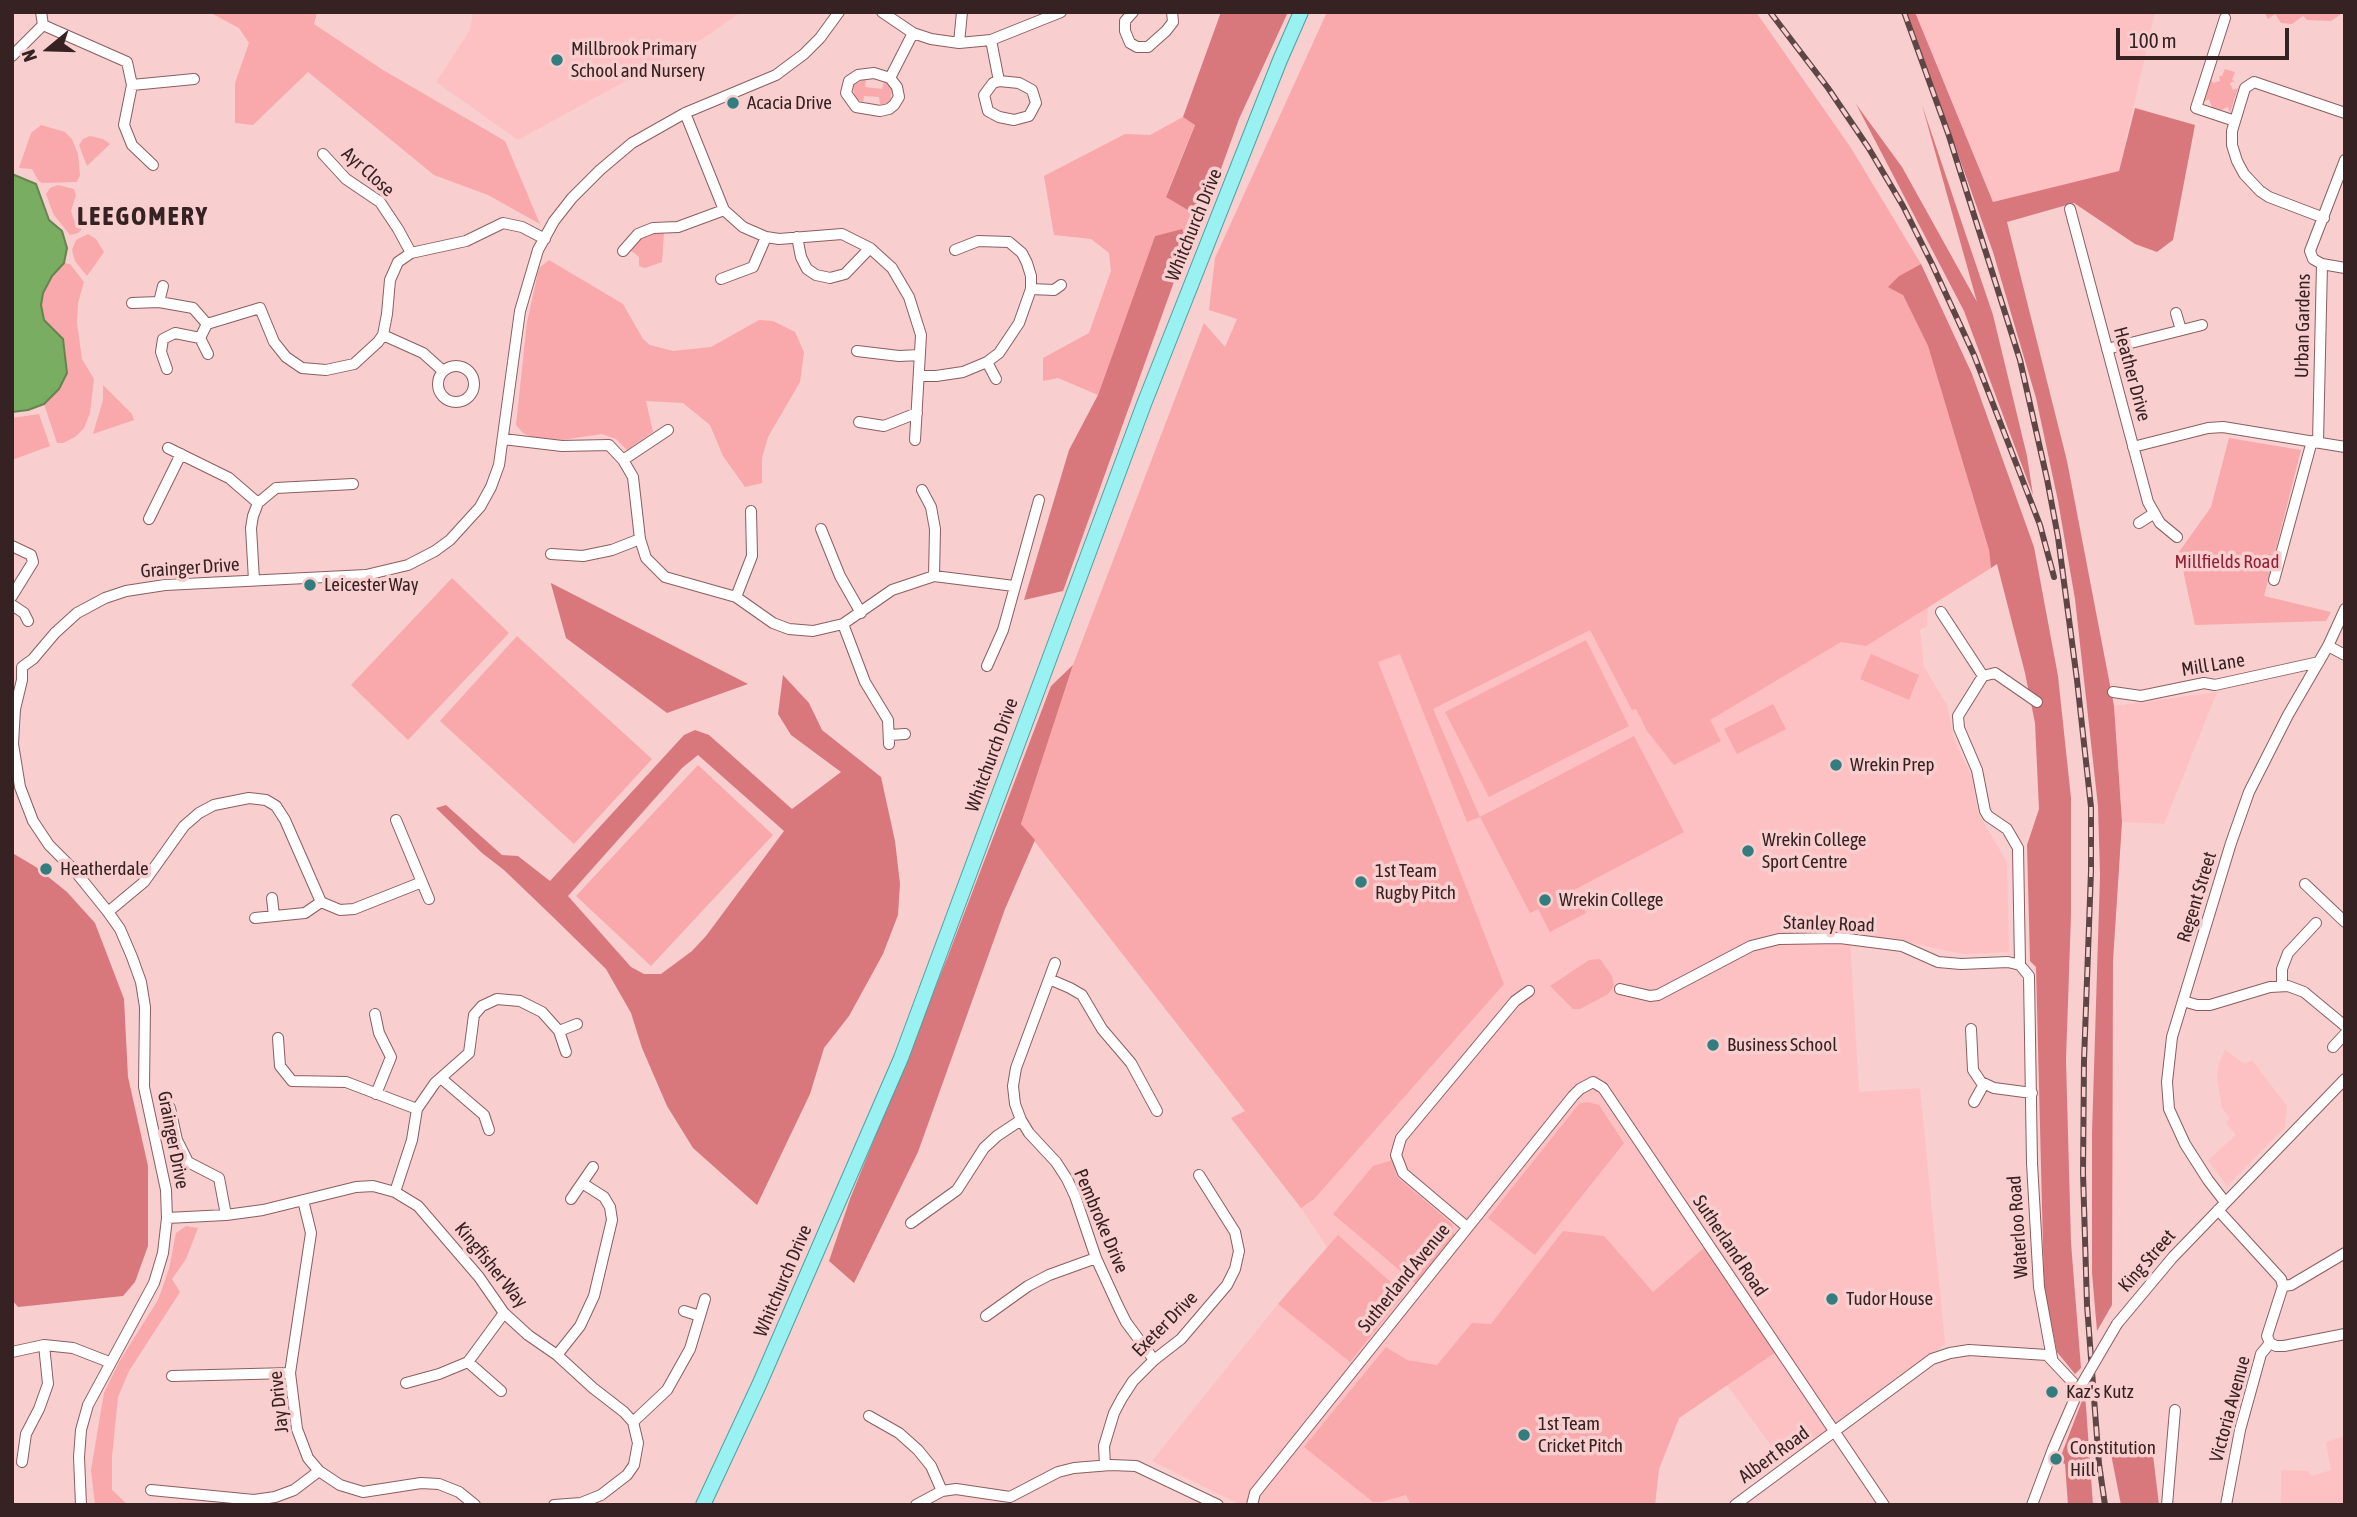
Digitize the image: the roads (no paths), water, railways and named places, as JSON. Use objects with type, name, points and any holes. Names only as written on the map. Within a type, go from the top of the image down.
[{"type":"main road","name":"Whitchurch Drive","points":[[703,1505],[759,1385],[901,1058],[1144,404],[1301,12]]},
{"type":"street","points":[[41,12],[43,25]]},
{"type":"street","name":"Grainger Drive","points":[[81,1505],[81,1430],[88,1405],[109,1362],[153,1283],[163,1253],[167,1218],[166,1190],[162,1160],[150,1122],[144,1087],[145,1007],[141,982],[120,929],[75,871],[49,845],[33,821],[20,787],[13,744],[15,709],[22,680],[17,664],[33,659],[76,613],[105,598],[145,587],[366,575],[408,565],[435,551],[462,529],[480,507],[499,465],[520,311],[538,250],[554,222],[600,170],[643,136],[685,113],[776,75],[804,54],[826,31],[839,12]]},
{"type":"street","points":[[882,12],[913,33],[959,43],[990,40],[1061,12]]},
{"type":"street","points":[[959,43],[962,12]]},
{"type":"street","points":[[1133,12],[1125,21],[1125,31],[1130,43],[1137,47],[1148,47],[1173,22],[1172,12]]},
{"type":"street","points":[[2225,18],[2196,108],[2235,121]]},
{"type":"street","points":[[12,56],[43,25]]},
{"type":"street","points":[[43,25],[127,62],[132,85],[124,125],[132,145],[153,165]]},
{"type":"street","points":[[890,78],[913,33]]},
{"type":"street","points":[[990,40],[999,81]]},
{"type":"street","points":[[874,73],[890,78],[897,87],[899,97],[889,109],[866,110],[856,107],[846,93],[849,80],[858,75],[874,73]]},
{"type":"street","points":[[132,85],[194,79]]},
{"type":"street","points":[[999,81],[1019,83],[1032,90],[1036,103],[1030,116],[1014,120],[988,111],[984,95],[993,83],[999,81]]},
{"type":"street","points":[[2324,218],[2269,197],[2252,183],[2244,174],[2234,153],[2231,138],[2245,88],[2254,82],[2345,113]]},
{"type":"street","points":[[685,113],[724,210],[743,227],[766,237],[842,234],[870,248],[892,268],[909,297],[921,335],[915,440]]},
{"type":"street","name":"Ayr Close","points":[[323,154],[346,179],[380,202],[411,253]]},
{"type":"street","name":"Urban Gardens","points":[[2274,580],[2315,442],[2322,264],[2313,259],[2310,251],[2345,160]]},
{"type":"street","name":"Heather Drive","points":[[2070,209],[2153,514],[2176,537]]},
{"type":"street","points":[[623,251],[638,234],[653,228],[678,227],[724,210]]},
{"type":"street","points":[[200,338],[207,324],[259,304],[274,342],[286,357],[302,368],[326,370],[354,364],[383,335],[390,280],[398,262],[411,253],[466,241],[503,223],[522,227],[545,239]]},
{"type":"street","points":[[721,279],[753,267],[766,237]]},
{"type":"street","points":[[797,237],[801,257],[807,269],[816,275],[830,278],[845,274],[870,248]]},
{"type":"street","points":[[919,376],[951,374],[987,362],[1008,341],[1019,323],[1031,289],[1027,263],[1022,253],[1009,242],[978,241],[955,250]]},
{"type":"street","points":[[2322,264],[2345,268]]},
{"type":"street","points":[[1031,289],[1054,290],[1061,285]]},
{"type":"street","points":[[159,302],[163,286]]},
{"type":"street","points":[[132,303],[159,302],[193,307],[207,324]]},
{"type":"street","points":[[2176,313],[2181,330]]},
{"type":"street","points":[[2107,349],[2202,325]]},
{"type":"street","points":[[167,369],[161,352],[163,339],[175,332],[200,338],[208,354]]},
{"type":"street","points":[[383,335],[423,353],[442,370]]},
{"type":"street","points":[[857,351],[899,356],[920,355]]},
{"type":"street","points":[[987,362],[996,379]]},
{"type":"street","points":[[859,422],[884,426],[917,414]]},
{"type":"street","points":[[2133,447],[2208,428],[2345,447]]},
{"type":"street","points":[[623,460],[668,430]]},
{"type":"street","points":[[503,439],[562,446],[610,445],[633,477],[640,539],[646,558],[665,577],[736,597],[772,623],[789,629],[813,631],[843,624],[892,590],[934,576],[1014,586]]},
{"type":"street","points":[[168,447],[229,478],[258,503]]},
{"type":"street","points":[[149,519],[181,454]]},
{"type":"street","points":[[254,580],[251,528],[258,503],[276,488],[353,484]]},
{"type":"street","points":[[922,490],[931,507],[936,530],[934,576]]},
{"type":"street","points":[[988,666],[1003,630],[1039,500]]},
{"type":"street","points":[[736,597],[752,556],[751,511]]},
{"type":"street","points":[[2139,523],[2153,514]]},
{"type":"street","points":[[821,530],[840,576],[861,613]]},
{"type":"street","points":[[551,554],[583,556],[612,550],[640,539]]},
{"type":"street","points":[[12,546],[31,555],[33,562],[12,596]]},
{"type":"street","points":[[12,605],[24,613],[28,621]]},
{"type":"street","name":"Regent Street","points":[[2221,1206],[2169,1109],[2166,1096],[2169,1055],[2231,843],[2249,792],[2287,715],[2328,646],[2345,609]]},
{"type":"street","points":[[1941,612],[1983,676],[1995,673],[2037,702]]},
{"type":"street","points":[[843,624],[865,682],[888,720],[890,739],[905,734]]},
{"type":"street","points":[[2328,646],[2345,655]]},
{"type":"street","name":"Mill Lane","points":[[2113,692],[2141,696],[2204,683],[2215,685],[2319,662]]},
{"type":"street","name":"Waterloo Road","points":[[1983,676],[1958,716],[1959,728],[1977,769],[1985,811],[2007,829],[2018,848],[2020,965],[2029,976],[2032,1163],[2039,1287],[2052,1358]]},
{"type":"street","points":[[108,912],[144,882],[184,826],[199,813],[214,805],[249,798],[266,800],[276,806],[285,820],[321,902],[340,910],[354,909],[422,882]]},
{"type":"street","points":[[396,820],[429,899]]},
{"type":"street","points":[[2305,884],[2343,917]]},
{"type":"street","points":[[272,898],[274,915]]},
{"type":"street","points":[[255,918],[305,913],[321,902]]},
{"type":"street","points":[[2282,986],[2282,969],[2288,953],[2316,923]]},
{"type":"street","name":"Stanley Road","points":[[1620,989],[1650,996],[1658,995],[1751,946],[1779,939],[1840,938],[1894,944],[1910,948],[1938,962],[2008,962],[2020,965]]},
{"type":"street","name":"Pembroke Drive","points":[[1055,963],[1016,1068],[1013,1086],[1015,1104],[1029,1133],[1056,1162],[1067,1179],[1096,1258],[1126,1322],[1154,1360]]},
{"type":"street","points":[[1049,979],[1082,995],[1102,1029],[1132,1063],[1157,1111]]},
{"type":"street","points":[[2183,1001],[2197,1005],[2217,1004],[2265,988],[2282,986],[2301,990],[2345,1026]]},
{"type":"street","points":[[1468,1227],[1403,1173],[1396,1154],[1401,1138],[1515,1001],[1529,991]]},
{"type":"street","points":[[395,1192],[412,1140],[416,1109],[435,1083],[469,1053],[474,1015],[482,1006],[497,999],[520,1001],[542,1012],[559,1031],[566,1052]]},
{"type":"street","points":[[375,1014],[379,1033],[391,1057],[376,1094]]},
{"type":"street","points":[[559,1031],[577,1024]]},
{"type":"street","points":[[1971,1029],[1973,1070],[1984,1084],[2032,1093]]},
{"type":"street","points":[[2333,1047],[2345,1034]]},
{"type":"street","points":[[278,1038],[280,1066],[292,1080],[346,1082],[416,1109]]},
{"type":"street","points":[[442,1079],[484,1115],[489,1130]]},
{"type":"street","name":"King Street","points":[[2032,1505],[2079,1389],[2117,1324],[2173,1257],[2345,1079]]},
{"type":"street","name":"Sutherland Avenue","points":[[1252,1505],[1255,1493],[1573,1096],[1593,1082]]},
{"type":"street","name":"Sutherland Road","points":[[1593,1082],[1603,1088],[1833,1433]]},
{"type":"street","points":[[1974,1102],[1984,1084]]},
{"type":"street","points":[[170,1108],[177,1140],[188,1161],[219,1178],[226,1215]]},
{"type":"street","points":[[911,1223],[957,1190],[984,1148],[1021,1120]]},
{"type":"street","points":[[571,1199],[593,1167]]},
{"type":"street","name":"Exeter Drive","points":[[1105,1465],[1104,1446],[1114,1413],[1133,1381],[1181,1339],[1227,1285],[1234,1269],[1239,1251],[1235,1232],[1199,1175]]},
{"type":"street","points":[[557,1355],[580,1326],[594,1296],[612,1220],[610,1207],[604,1197],[582,1183]]},
{"type":"street","name":"Kingfisher Way","points":[[167,1218],[226,1215],[373,1185],[395,1192],[418,1206],[432,1221],[505,1313],[633,1422]]},
{"type":"street","name":"Jay Drive","points":[[303,1200],[311,1233],[290,1373],[297,1429],[302,1444],[319,1471],[340,1485],[363,1492],[421,1483],[439,1484],[458,1492],[475,1505]]},
{"type":"street","points":[[2221,1206],[2281,1279],[2283,1286],[2291,1285],[2345,1253]]},
{"type":"street","points":[[986,1317],[1028,1286],[1049,1275],[1096,1258]]},
{"type":"street","name":"Victoria Avenue","points":[[2226,1505],[2233,1460],[2252,1386],[2261,1354],[2270,1343],[2267,1336],[2283,1286]]},
{"type":"street","points":[[554,1505],[581,1503],[601,1495],[627,1475],[634,1465],[638,1443],[633,1422],[667,1390],[690,1349],[705,1299]]},
{"type":"street","points":[[684,1311],[699,1316]]},
{"type":"street","points":[[405,1383],[439,1374],[468,1362],[505,1313]]},
{"type":"street","points":[[2270,1343],[2284,1346],[2345,1334]]},
{"type":"street","points":[[12,1352],[44,1345],[72,1348],[109,1362]]},
{"type":"street","points":[[22,1462],[26,1434],[40,1409],[48,1384],[44,1345]]},
{"type":"street","points":[[1884,1505],[1833,1433],[1932,1359],[1969,1350],[2042,1354],[2052,1358],[2079,1389]]},
{"type":"street","points":[[468,1362],[501,1391]]},
{"type":"street","points":[[172,1376],[290,1373]]},
{"type":"street","points":[[2167,1505],[2175,1410]]},
{"type":"street","points":[[869,1416],[899,1433],[918,1450],[931,1466],[942,1491]]},
{"type":"street","name":"Albert Road","points":[[1735,1505],[1833,1433]]},
{"type":"street","points":[[916,1505],[942,1491],[956,1489],[1011,1501],[1058,1472],[1105,1465],[1136,1466],[1218,1505]]},
{"type":"street","points":[[152,1490],[168,1499],[254,1500],[275,1497],[293,1490],[319,1471]]},
{"type":"railway","points":[[1770,12],[1828,88],[1868,147],[1903,206],[1974,355],[2040,525],[2054,577]]},
{"type":"railway","points":[[1904,12],[1949,136],[2020,360],[2058,537],[2091,807],[2083,1173],[2087,1305],[2099,1464],[2105,1505]]},
{"type":"place","name":"Millbrook Primary School and Nursery","points":[[557,60]]},
{"type":"place","name":"Acacia Drive","points":[[733,103]]},
{"type":"place","name":"Leicester Way","points":[[310,585]]},
{"type":"place","name":"Wrekin Prep","points":[[1836,765]]},
{"type":"place","name":"Wrekin College Sport Centre","points":[[1748,851]]},
{"type":"place","name":"Heatherdale","points":[[46,869]]},
{"type":"place","name":"1st Team Rugby Pitch","points":[[1361,882]]},
{"type":"place","name":"Wrekin College","points":[[1545,900]]},
{"type":"place","name":"Business School","points":[[1713,1045]]},
{"type":"place","name":"Tudor House","points":[[1832,1299]]},
{"type":"place","name":"Kaz's Kutz","points":[[2052,1392]]},
{"type":"place","name":"1st Team Cricket Pitch","points":[[1524,1435]]},
{"type":"place","name":"Constitution Hill","points":[[2056,1459]]},
{"type":"district","name":"LEEGOMERY","points":[[143,217]]},
{"type":"park label","name":"Millfields Road","points":[[2227,562]]}]
